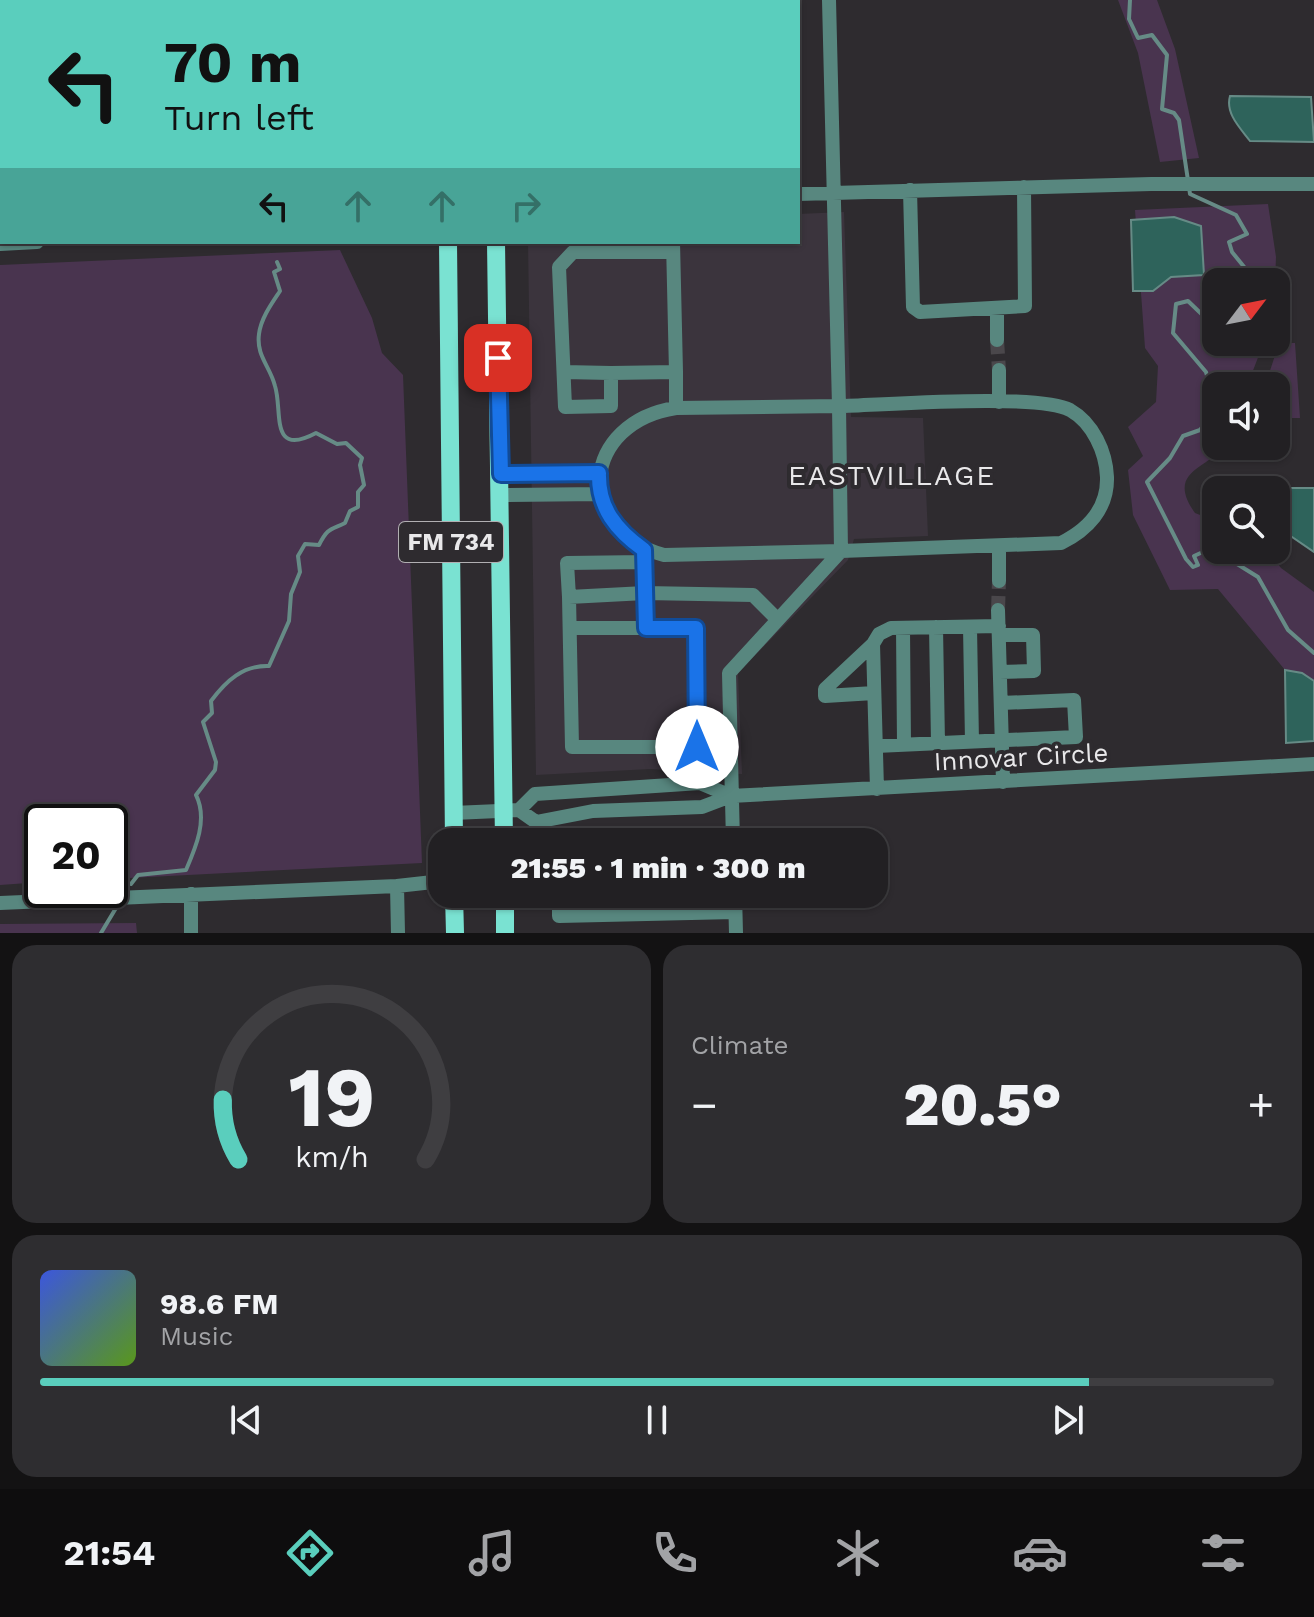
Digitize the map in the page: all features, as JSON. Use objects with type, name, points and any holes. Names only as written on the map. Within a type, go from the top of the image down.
[{"type":"main road","name":"FM 734","points":[[448,244],[454,828]]},
{"type":"main road","name":"FM 734","points":[[496,244],[511,810],[507,828]]},
{"type":"main road","points":[[454,908],[455,933]]},
{"type":"main road","points":[[505,908],[505,933]]},
{"type":"street","points":[[732,828],[729,673],[841,551],[829,0]]},
{"type":"street","points":[[800,194],[1151,184],[1314,184]]},
{"type":"street","points":[[910,190],[913,307],[920,312],[997,310],[1025,306],[1024,187]]},
{"type":"street","points":[[611,373],[611,406],[565,407],[559,267],[573,252],[673,247],[676,408]]},
{"type":"street","points":[[997,310],[997,340]]},
{"type":"street","points":[[999,370],[999,402]]},
{"type":"street","points":[[564,372],[676,372]]},
{"type":"street","points":[[646,628],[644,556],[614,525],[601,494],[599,473],[606,448],[620,433],[654,411],[676,408],[999,402],[1061,406],[1073,412],[1096,438],[1107,478],[1106,494],[1094,519],[1079,534],[1061,543],[664,555],[644,556],[567,563],[572,747],[730,744]]},
{"type":"street","points":[[501,474],[599,473]]},
{"type":"street","points":[[501,495],[601,494]]},
{"type":"street","points":[[999,547],[999,581]]},
{"type":"street","points":[[569,597],[645,593],[753,595],[777,619]]},
{"type":"street","points":[[998,610],[1003,782]]},
{"type":"street","points":[[936,627],[938,743]]},
{"type":"street","points":[[970,627],[972,742]]},
{"type":"street","points":[[874,693],[825,696],[825,689],[884,630],[970,627],[1033,635],[1034,671],[1000,672]]},
{"type":"street","points":[[570,628],[696,628],[697,747]]},
{"type":"street","points":[[903,628],[904,745]]},
{"type":"street","points":[[873,644],[877,789]]},
{"type":"street","points":[[876,746],[1076,737],[1074,700],[1001,703]]},
{"type":"street","name":"Innovar Circle","points":[[453,813],[511,810],[536,822],[593,811],[702,807],[731,796],[1314,764]]},
{"type":"street","name":"Innovar Circle","points":[[511,810],[535,794],[700,783],[731,796]]},
{"type":"street","points":[[0,903],[428,883]]},
{"type":"street","points":[[397,886],[398,933]]},
{"type":"street","points":[[191,894],[191,933]]},
{"type":"street","points":[[559,908],[559,916],[735,912]]},
{"type":"street","points":[[698,908],[698,912]]},
{"type":"street","points":[[735,908],[736,933]]},
{"type":"shaded area","points":[[1118,0],[1157,0],[1175,49],[1199,158],[1160,162],[1138,53]]},
{"type":"shaded area","points":[[1230,96],[1311,97],[1314,142],[1250,141],[1231,114]]},
{"type":"shaded area","points":[[1268,204],[1276,268],[1202,268],[1202,356],[1259,356],[1252,372],[1202,372],[1202,460],[1209,460],[1192,473],[1185,488],[1195,513],[1202,516],[1202,564],[1278,564],[1314,592],[1314,681],[1302,673],[1285,670],[1218,589],[1170,590],[1133,515],[1128,470],[1143,456],[1128,427],[1156,402],[1158,366],[1145,348],[1135,210]]},
{"type":"shaded area","points":[[844,212],[851,417],[923,418],[928,536],[854,539],[848,560],[738,673],[742,774],[650,769],[536,775],[528,244],[800,244],[800,214]]},
{"type":"shaded area","points":[[1174,217],[1201,226],[1202,275],[1171,277],[1153,291],[1133,291],[1131,220]]},
{"type":"shaded area","points":[[340,250],[372,318],[382,353],[403,375],[422,863],[128,878],[128,804],[24,804],[24,883],[0,885],[0,265]]},
{"type":"shaded area","points":[[1290,343],[1295,343],[1300,418],[1290,418],[1290,372],[1270,372],[1275,356],[1290,356]]},
{"type":"shaded area","points":[[1290,488],[1314,488],[1314,552],[1290,536]]},
{"type":"shaded area","points":[[1285,670],[1302,673],[1314,681],[1314,741],[1286,743]]},
{"type":"shaded area","points":[[136,923],[137,933],[0,933],[0,924]]},
{"type":"waterway","points":[[1130,0],[1129,19],[1138,38],[1152,35],[1167,55],[1162,109],[1174,113],[1179,120],[1190,194],[1236,215],[1247,234],[1229,242],[1232,252],[1245,268]]},
{"type":"waterway","points":[[131,884],[138,875],[186,870],[201,823],[196,795],[215,770],[216,762],[203,722],[212,713],[211,701],[243,671],[269,666],[289,621],[291,594],[300,572],[298,556],[305,544],[319,545],[327,532],[345,523],[350,511],[358,507],[358,492],[364,485],[360,465],[362,458],[346,443],[337,444],[316,433],[291,440],[284,436],[275,386],[261,355],[259,342],[262,322],[280,291],[274,272],[280,269],[277,262]]},
{"type":"waterway","points":[[1202,314],[1188,301],[1176,304],[1173,333],[1206,372]]},
{"type":"waterway","points":[[1202,427],[1183,436],[1170,458],[1147,482],[1193,567],[1198,565],[1194,556],[1202,552]]},
{"type":"waterway","points":[[1237,564],[1258,577],[1288,630],[1314,653]]},
{"type":"waterway","points":[[101,933],[116,908]]},
{"type":"tunnel","points":[[997,340],[999,370]]},
{"type":"tunnel","points":[[998,610],[999,581]]},
{"type":"district","name":"EASTVILLAGE","points":[[892,475]]},
{"type":"route","points":[[498,358],[501,474],[599,473],[602,500],[614,525],[644,550],[646,628],[696,628],[697,747]]}]
